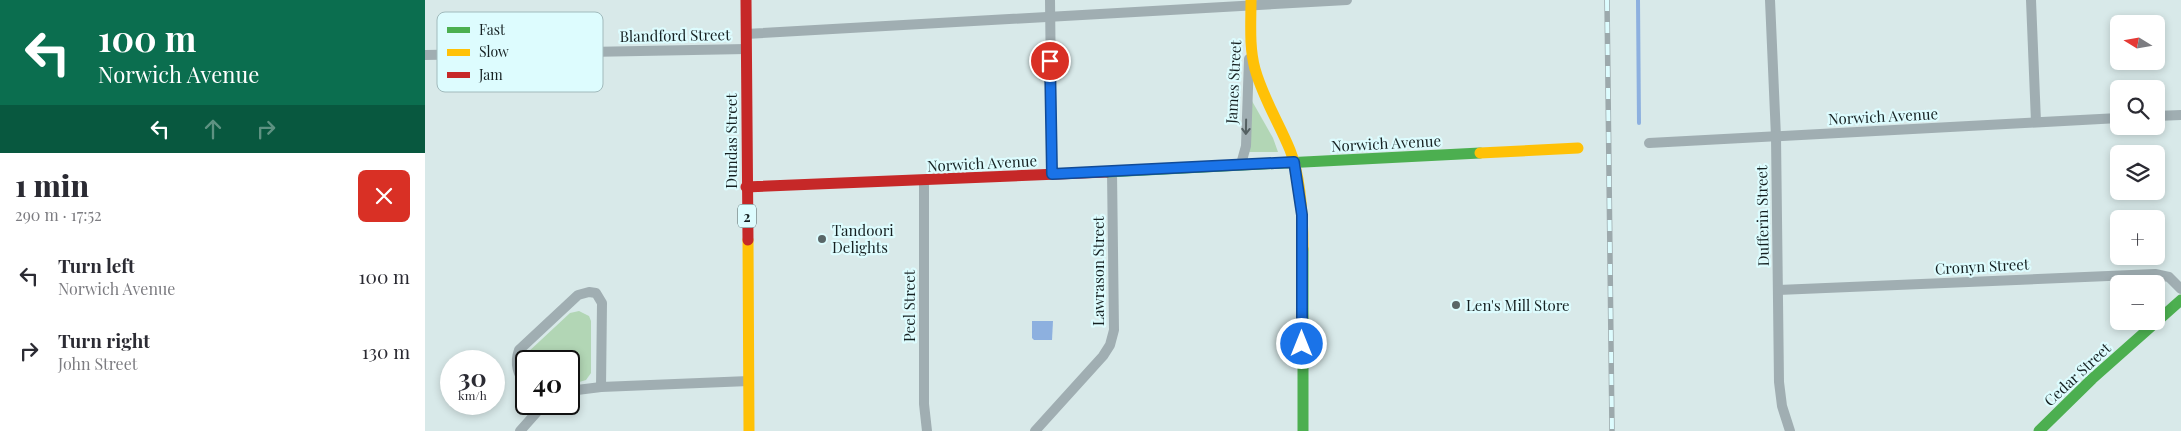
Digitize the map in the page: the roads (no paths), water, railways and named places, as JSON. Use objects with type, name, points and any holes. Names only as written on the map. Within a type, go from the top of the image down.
[{"type":"street","name":"Dundas Street","points":[[746,0],[749,431]]},
{"type":"street","points":[[1050,0],[1052,174]]},
{"type":"street","points":[[746,34],[1251,3],[1347,0]]},
{"type":"street","name":"Dufferin Street","points":[[1770,0],[1776,137],[1779,382],[1782,406],[1790,431]]},
{"type":"street","points":[[2031,0],[2036,122]]},
{"type":"street","name":"James Street","points":[[1241,164],[1246,146],[1251,3]]},
{"type":"street","points":[[1251,43],[1254,67],[1259,84],[1294,162],[1302,215],[1303,431]]},
{"type":"street","name":"Blandford Street","points":[[603,51],[746,49]]},
{"type":"street","points":[[2165,116],[2181,115]]},
{"type":"street","name":"Norwich Avenue","points":[[1649,143],[2110,118]]},
{"type":"street","name":"Norwich Avenue","points":[[746,188],[1112,172],[1578,148]]},
{"type":"street","name":"Lawrason Street","points":[[1035,431],[1103,356],[1110,345],[1114,330],[1112,172]]},
{"type":"street","name":"Peel Street","points":[[924,181],[924,404],[927,431]]},
{"type":"street","name":"Cronyn Street","points":[[1778,290],[2155,274],[2169,277],[2181,289]]},
{"type":"street","points":[[519,350],[578,295],[589,292],[596,293],[603,303],[601,387]]},
{"type":"street","name":"Cedar Street","points":[[2039,431],[2097,374],[2181,300]]},
{"type":"street","points":[[580,390],[601,387],[749,381]]},
{"type":"street","points":[[520,431],[532,415]]},
{"type":"water","points":[[1032,321],[1053,321],[1052,340],[1034,340],[1032,338]]},
{"type":"waterway","points":[[1638,0],[1639,123]]},
{"type":"railway","points":[[1607,0],[1612,431]]},
{"type":"place","name":"Tandoori Delights","points":[[822,239]]},
{"type":"place","name":"Len's Mill Store","points":[[1456,305]]}]
